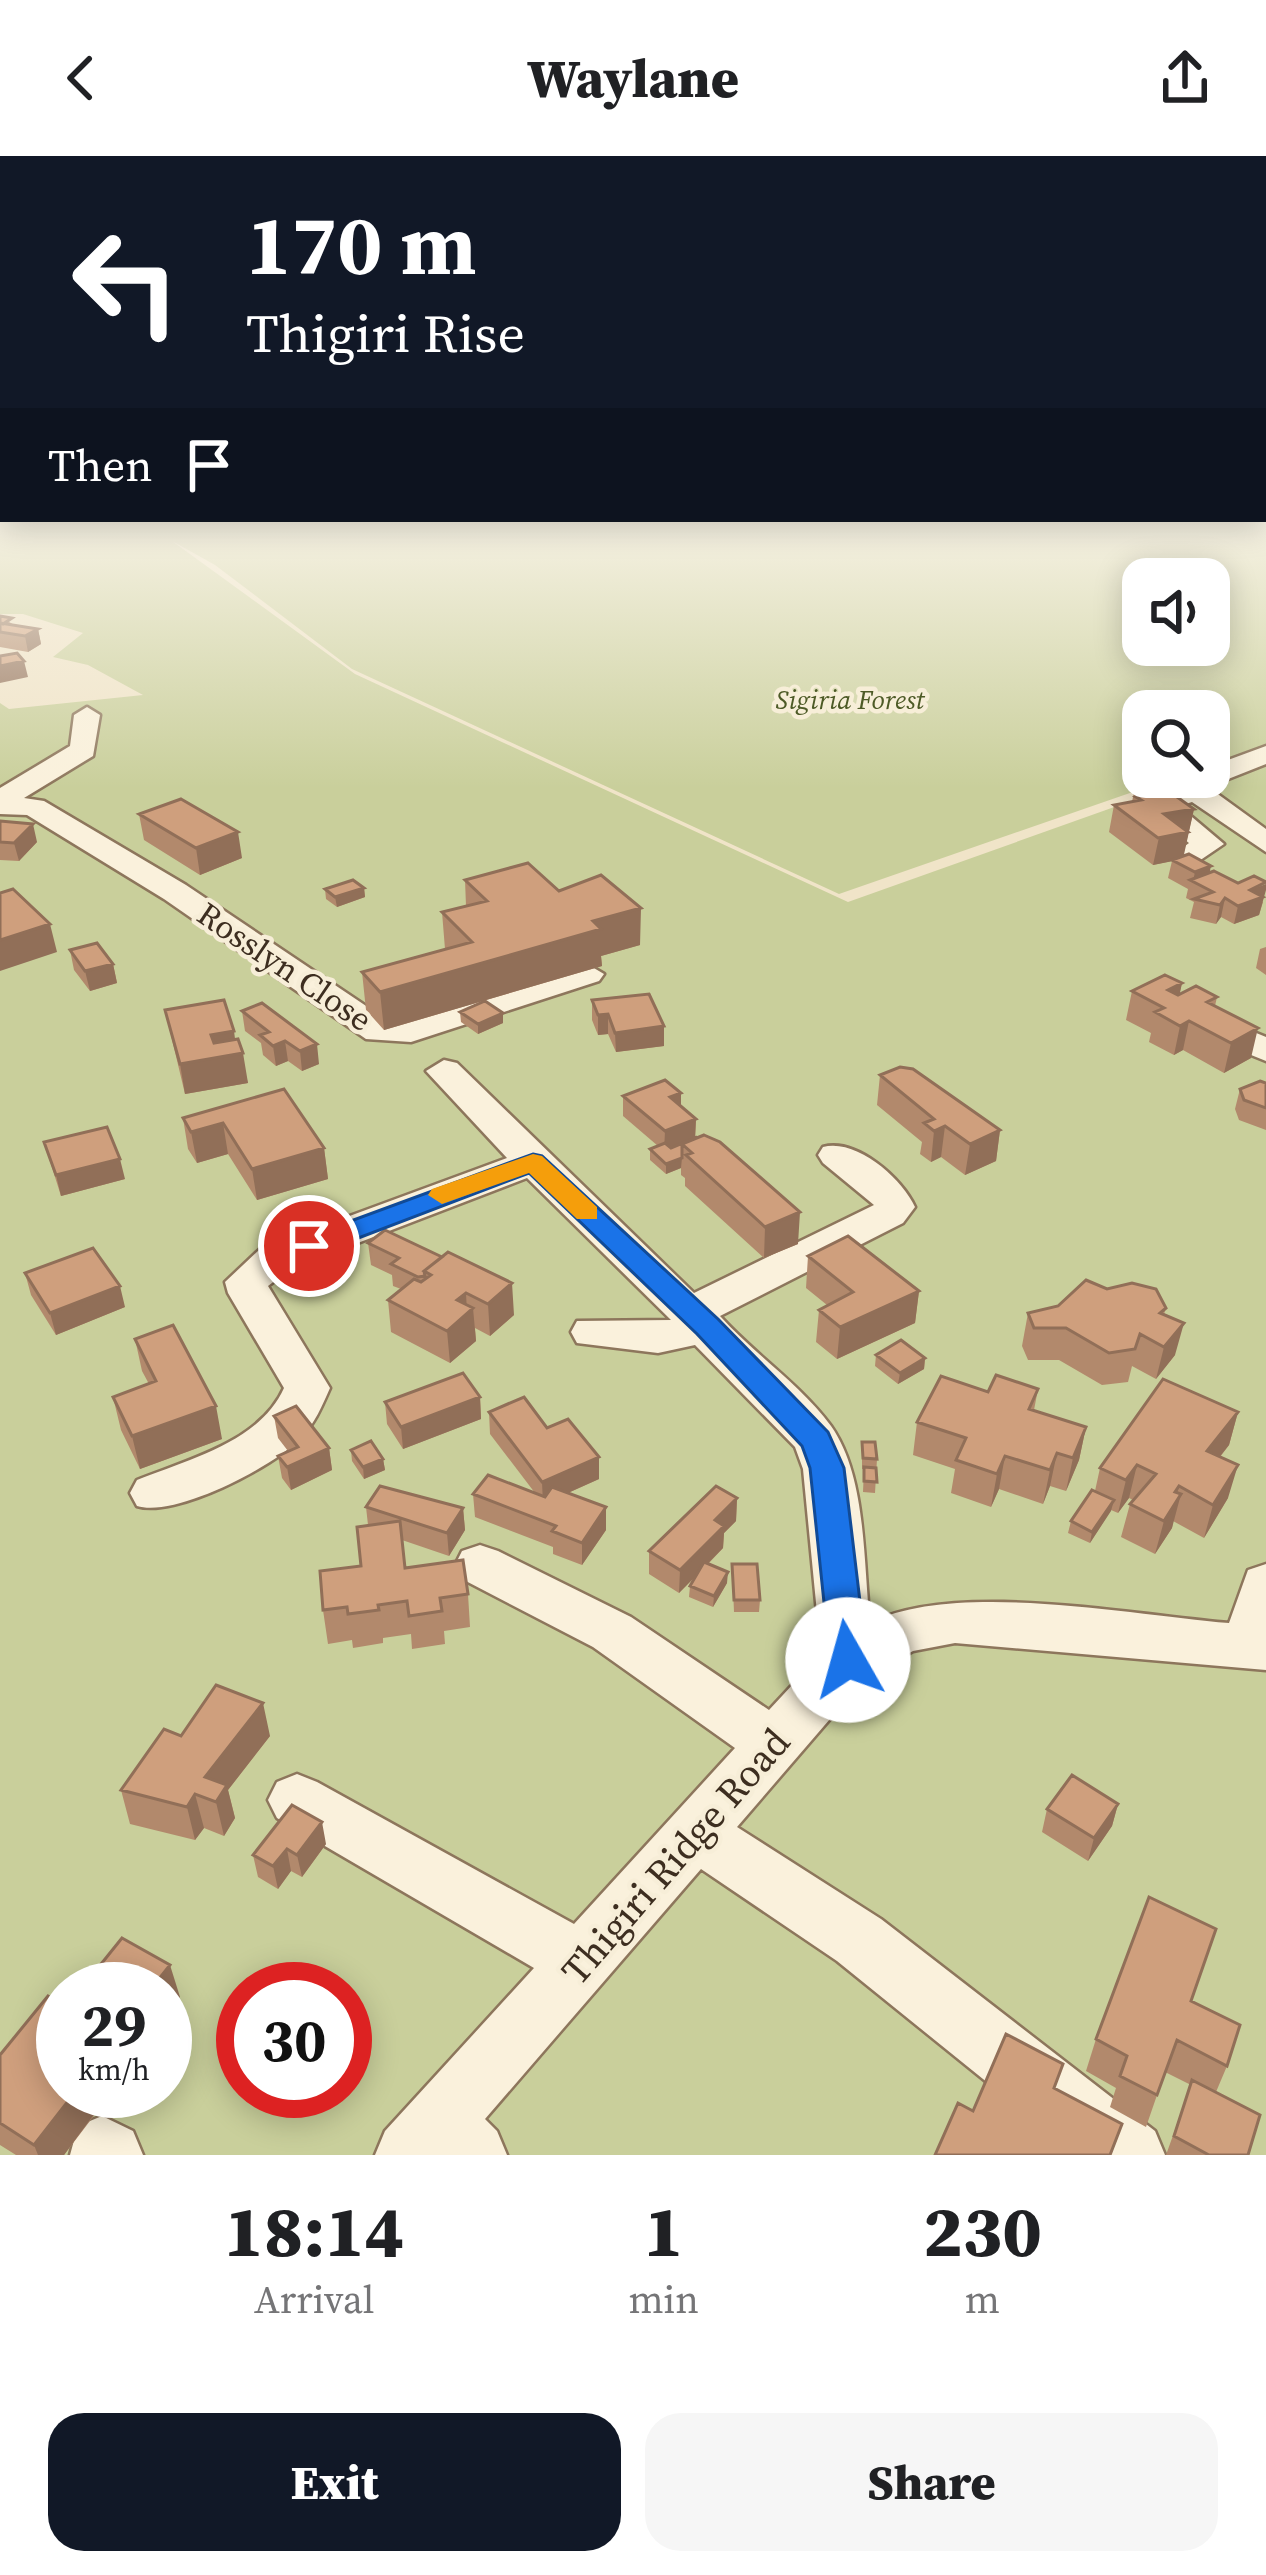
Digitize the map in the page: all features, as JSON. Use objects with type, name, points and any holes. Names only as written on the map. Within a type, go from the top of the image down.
[{"type":"street","points":[[0,802],[83,750],[87,715]]},
{"type":"street","points":[[1230,770],[1266,754]]},
{"type":"street","points":[[1168,798],[1157,803],[1208,842],[1189,854]]},
{"type":"street","points":[[1217,798],[1266,843]]},
{"type":"street","name":"Rosslyn Close","points":[[0,802],[34,807],[176,892],[380,1031],[411,1031],[587,974]]},
{"type":"street","points":[[1222,1030],[1266,1050]]},
{"type":"street","points":[[444,1071],[700,1319],[816,1441],[827,1468],[848,1660]]},
{"type":"street","points":[[593,1332],[658,1338],[889,1214],[895,1207],[890,1196],[837,1155]]},
{"type":"street","points":[[154,1493],[245,1454],[304,1402],[307,1388],[248,1293],[246,1282],[252,1273],[274,1259],[533,1162]]},
{"type":"street","points":[[480,1565],[612,1633],[773,1744]]},
{"type":"street","points":[[1261,1647],[1255,1614],[1266,1584]]},
{"type":"street","name":"Thigiri Ridge Road","points":[[440,2144],[583,1962],[848,1660],[902,1632],[955,1622],[1261,1647]]},
{"type":"street","points":[[297,1800],[583,1962]]},
{"type":"street","points":[[696,1833],[859,1940],[1131,2155]]},
{"type":"green space","points":[[0,601],[255,601],[355,674],[848,902],[1140,798],[1230,798],[1230,766],[1266,753],[1266,2155],[0,2155],[0,703],[9,709],[143,695],[88,665],[53,657],[83,633],[23,614],[0,614]]},
{"type":"green space","name":"Sigiria Forest","points":[[263,601],[1122,601],[1122,666],[1230,666],[1230,601],[1266,601],[1266,746],[1230,759],[1230,690],[1122,690],[1122,796],[839,894],[352,669]]},
{"type":"building","points":[[0,623],[38,629],[25,636],[0,632]]},
{"type":"building","points":[[17,653],[24,661],[0,666],[0,656]]},
{"type":"building","points":[[1138,798],[1179,798],[1194,809],[1164,814],[1188,832],[1158,838],[1114,805],[1141,800]]},
{"type":"building","points":[[181,799],[238,832],[196,848],[139,814]]},
{"type":"building","points":[[0,821],[33,824],[14,843],[0,842]]},
{"type":"building","points":[[1189,854],[1211,866],[1195,872],[1172,860]]},
{"type":"building","points":[[528,863],[559,891],[601,875],[641,908],[593,921],[601,929],[380,992],[362,972],[472,942],[442,912],[487,901],[465,880]]},
{"type":"building","points":[[1214,871],[1238,883],[1254,876],[1266,882],[1250,890],[1263,897],[1238,906],[1225,898],[1220,905],[1194,899],[1213,892],[1190,880]]},
{"type":"building","points":[[353,880],[364,888],[335,897],[325,889]]},
{"type":"building","points":[[13,889],[50,924],[0,940],[0,893]]},
{"type":"building","points":[[97,943],[113,964],[85,971],[70,950]]},
{"type":"building","points":[[1165,975],[1182,983],[1168,990],[1178,995],[1196,986],[1217,997],[1207,1002],[1258,1028],[1231,1043],[1189,1021],[1180,1026],[1155,1012],[1164,1008],[1132,991]]},
{"type":"building","points":[[649,994],[664,1026],[615,1033],[608,1014],[598,1015],[592,1000]]},
{"type":"building","points":[[224,1000],[234,1031],[211,1035],[214,1043],[238,1039],[243,1053],[180,1064],[165,1010]]},
{"type":"building","points":[[485,1001],[503,1013],[478,1024],[460,1012]]},
{"type":"building","points":[[262,1003],[317,1044],[300,1051],[285,1041],[273,1046],[260,1035],[269,1032],[242,1011]]},
{"type":"building","points":[[900,1067],[913,1069],[1000,1130],[970,1144],[945,1126],[934,1131],[924,1123],[934,1119],[880,1075]]},
{"type":"building","points":[[665,1080],[681,1093],[670,1097],[696,1119],[665,1131],[623,1096]]},
{"type":"building","points":[[1266,1083],[1266,1108],[1244,1100],[1240,1089]]},
{"type":"building","points":[[284,1089],[324,1148],[252,1169],[223,1123],[191,1132],[183,1118]]},
{"type":"building","points":[[107,1127],[120,1159],[56,1175],[44,1142]]},
{"type":"building","points":[[704,1135],[720,1142],[800,1212],[765,1227],[686,1155],[692,1153],[682,1144]]},
{"type":"building","points":[[697,1137],[682,1144],[682,1158],[666,1164],[650,1149],[665,1143],[671,1148]]},
{"type":"building","points":[[385,1230],[442,1257],[424,1271],[425,1276],[418,1277],[391,1264],[399,1258],[368,1243]]},
{"type":"building","points":[[848,1236],[919,1291],[840,1327],[819,1310],[853,1292],[808,1256]]},
{"type":"building","points":[[93,1248],[120,1286],[50,1313],[25,1273]]},
{"type":"building","points":[[448,1252],[512,1283],[488,1304],[466,1293],[457,1300],[473,1308],[447,1331],[388,1300],[414,1279],[421,1282],[431,1275],[424,1271]]},
{"type":"building","points":[[1086,1280],[1107,1289],[1132,1283],[1156,1289],[1166,1308],[1160,1313],[1184,1323],[1164,1347],[1140,1334],[1135,1349],[1109,1353],[1066,1328],[1034,1328],[1028,1313],[1058,1306]]},
{"type":"building","points":[[173,1325],[216,1406],[132,1436],[113,1397],[156,1381],[135,1339]]},
{"type":"building","points":[[901,1340],[925,1358],[900,1373],[876,1355]]},
{"type":"building","points":[[463,1373],[480,1397],[401,1427],[385,1402]]},
{"type":"building","points":[[996,1375],[1038,1389],[1029,1409],[1086,1427],[1073,1458],[1057,1453],[1050,1470],[1005,1456],[997,1474],[956,1460],[966,1438],[917,1422],[941,1376],[988,1392]]},
{"type":"building","points":[[1163,1379],[1238,1412],[1207,1451],[1238,1465],[1213,1505],[1179,1486],[1175,1492],[1181,1494],[1164,1521],[1130,1504],[1156,1474],[1137,1465],[1126,1480],[1100,1468]]},
{"type":"building","points":[[524,1397],[547,1428],[568,1419],[599,1457],[542,1482],[489,1412]]},
{"type":"building","points":[[296,1406],[329,1448],[287,1467],[278,1456],[298,1447],[274,1416]]},
{"type":"building","points":[[371,1441],[383,1459],[363,1467],[351,1450]]},
{"type":"building","points":[[862,1442],[875,1442],[877,1459],[863,1458]]},
{"type":"building","points":[[864,1467],[876,1468],[877,1482],[864,1481]]},
{"type":"building","points":[[488,1475],[545,1497],[552,1487],[606,1507],[582,1543],[552,1531],[556,1526],[473,1494]]},
{"type":"building","points":[[380,1486],[463,1508],[447,1533],[366,1507]]},
{"type":"building","points":[[716,1486],[737,1498],[715,1520],[724,1526],[680,1570],[649,1551]]},
{"type":"building","points":[[1092,1490],[1114,1500],[1092,1532],[1071,1521]]},
{"type":"building","points":[[400,1521],[405,1568],[463,1560],[468,1594],[440,1598],[442,1611],[409,1616],[407,1601],[348,1614],[347,1607],[323,1610],[320,1571],[361,1566],[357,1527]]},
{"type":"building","points":[[704,1562],[728,1572],[714,1596],[690,1586]]},
{"type":"building","points":[[732,1564],[757,1564],[760,1600],[734,1600]]},
{"type":"building","points":[[216,1685],[263,1703],[205,1777],[227,1785],[216,1802],[195,1794],[187,1807],[121,1790],[164,1729],[181,1736]]},
{"type":"building","points":[[1072,1775],[1118,1804],[1094,1838],[1047,1809]]},
{"type":"building","points":[[292,1805],[322,1822],[297,1855],[287,1849],[273,1866],[253,1855]]},
{"type":"building","points":[[1149,1897],[1216,1929],[1191,2001],[1240,2025],[1227,2066],[1177,2040],[1157,2095],[1120,2076],[1127,2056],[1096,2039]]},
{"type":"building","points":[[122,1938],[165,1962],[103,1962]]},
{"type":"building","points":[[36,2011],[36,2118],[55,2118],[34,2145],[0,2123],[0,2055]]},
{"type":"building","points":[[1006,2034],[1063,2064],[1054,2088],[1122,2124],[1110,2155],[935,2155],[958,2103],[973,2111]]},
{"type":"building","points":[[1192,2080],[1260,2115],[1248,2155],[1209,2155],[1174,2136]]},
{"type":"slow traffic","points":[[442,1195],[533,1162],[587,1213]]},
{"type":"route","points":[[309,1246],[533,1162],[707,1327],[799,1418],[816,1441],[827,1468],[848,1660]]}]
